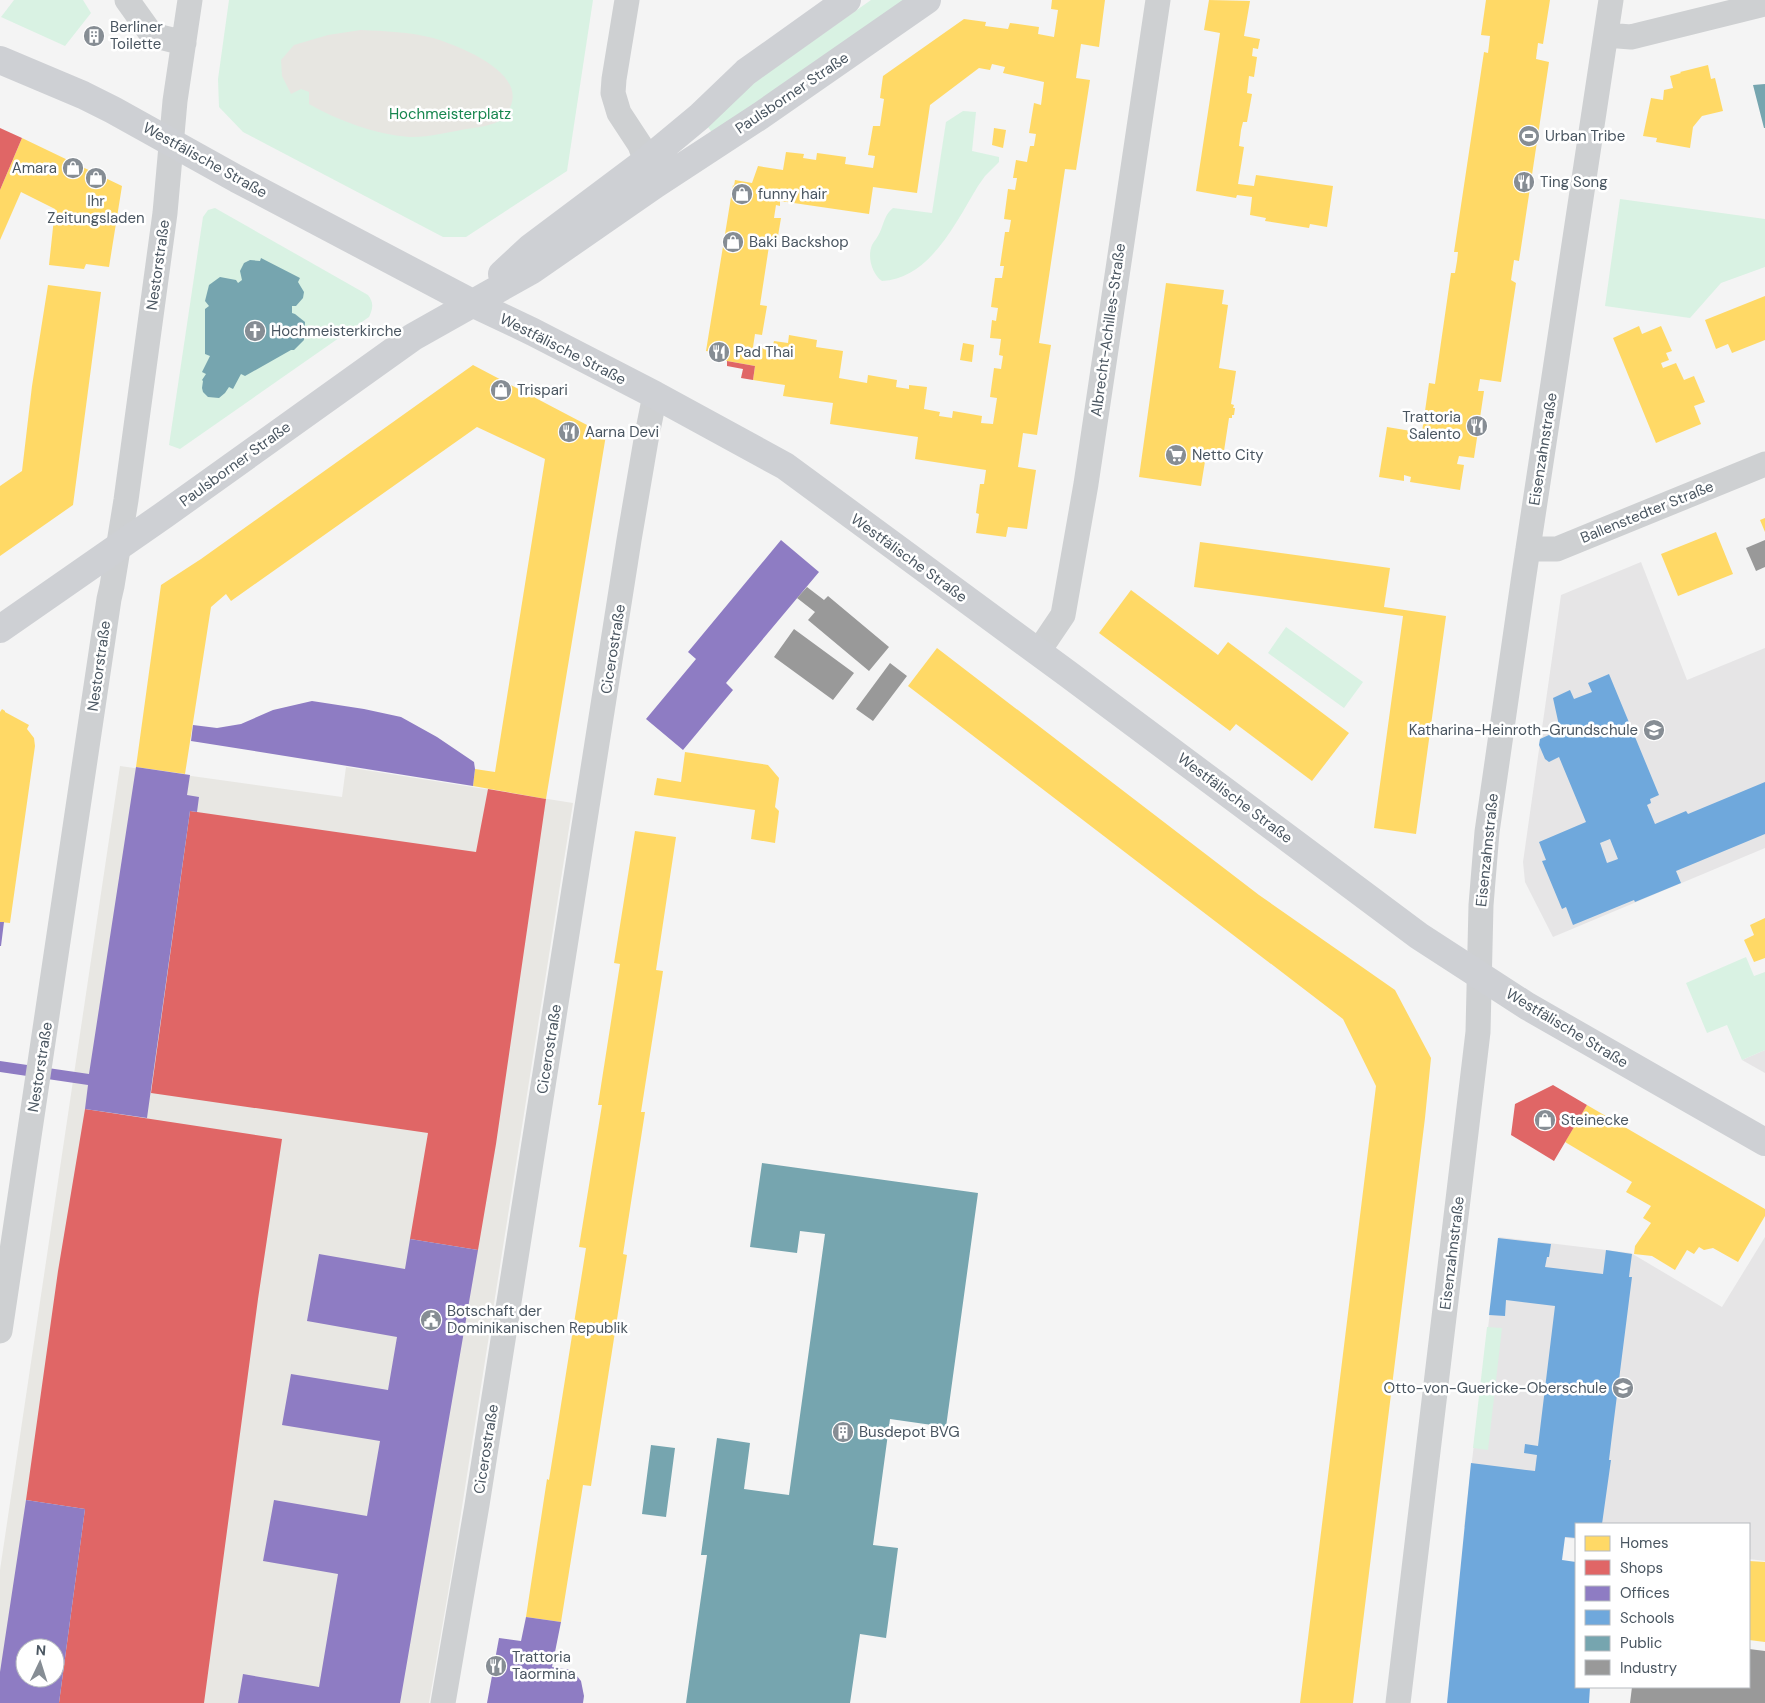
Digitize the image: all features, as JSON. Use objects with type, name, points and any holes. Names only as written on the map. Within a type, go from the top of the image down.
[{"type":"street","points":[[127,0],[152,36],[184,43]]},
{"type":"street","name":"Nestorstraße","points":[[0,1331],[109,599],[119,546],[164,223],[175,101],[190,0]]},
{"type":"street","points":[[627,0],[613,93],[619,113],[640,146],[651,173]]},
{"type":"street","name":"Paulsborner Straße","points":[[0,629],[414,337],[532,270],[651,173],[699,117],[746,72],[847,0]]},
{"type":"street","name":"Paulsborner Straße","points":[[651,173],[760,116],[928,0]]},
{"type":"street","name":"Albrecht-Achilles-Straße","points":[[1038,652],[1063,615],[1084,499],[1158,0]]},
{"type":"street","name":"Eisenzahnstraße","points":[[1398,1703],[1476,1052],[1481,905],[1487,832],[1611,0]]},
{"type":"street","points":[[1606,36],[1631,37],[1765,4]]},
{"type":"street","name":"Westfälische Straße","points":[[0,60],[83,95],[237,179],[472,303],[533,332],[655,396],[784,466],[1038,652],[1419,936],[1527,1006],[1765,1142]]},
{"type":"street","name":"Cicerostraße","points":[[443,1703],[477,1505],[629,540],[655,396]]},
{"type":"street","name":"Ballenstedter Straße","points":[[1528,549],[1557,549],[1765,464]]},
{"type":"shaded area","name":"Katharina-Heinroth-Grundschule","points":[[1641,562],[1687,680],[1765,648],[1765,848],[1553,937],[1525,882],[1523,862],[1561,595]]},
{"type":"shaded area","points":[[120,766],[342,797],[346,767],[573,803],[453,1564],[429,1703],[0,1703],[0,1570]]},
{"type":"shaded area","points":[[1765,1050],[1765,1073],[1742,1060]]},
{"type":"shaded area","name":"Otto-von-Guericke-Oberschule","points":[[1499,1237],[1631,1253],[1722,1307],[1765,1237],[1765,1561],[1750,1559],[1750,1523],[1575,1523],[1575,1539],[1464,1527]]},
{"type":"green space","points":[[14,0],[83,0],[91,13],[65,46],[1,17]]},
{"type":"green space","name":"Hochmeisterplatz","points":[[229,0],[593,0],[567,171],[466,237],[443,237],[243,132],[219,107],[218,79]]},
{"type":"green space","points":[[871,0],[906,0],[713,134],[705,123],[762,77]]},
{"type":"green space","points":[[963,111],[976,112],[972,151],[999,157],[999,162],[985,176],[951,231],[928,260],[899,278],[882,281],[878,278],[871,265],[872,245],[879,234],[886,216],[893,208],[932,213],[946,122]]},
{"type":"green space","points":[[1620,199],[1765,219],[1765,267],[1721,283],[1690,318],[1605,306]]},
{"type":"green space","points":[[215,208],[368,295],[372,308],[369,317],[180,449],[169,445],[203,217],[208,210]]},
{"type":"green space","points":[[1286,627],[1363,682],[1344,708],[1268,653]]},
{"type":"green space","points":[[1746,957],[1754,976],[1765,972],[1765,1050],[1742,1060],[1727,1025],[1707,1033],[1686,983]]},
{"type":"green space","points":[[1487,1327],[1502,1328],[1488,1450],[1473,1448]]},
{"type":"sand","points":[[361,30],[424,36],[462,49],[493,66],[505,78],[512,90],[511,104],[502,119],[490,125],[430,136],[409,137],[370,130],[332,116],[309,104],[309,92],[301,89],[291,94],[282,76],[281,60],[294,45],[328,35]]},
{"type":"building: Homes","points":[[1052,0],[1105,0],[1099,47],[1081,44],[1076,78],[1090,80],[1076,170],[1065,169],[1039,343],[1051,345],[1037,435],[1023,433],[1018,467],[1036,470],[1027,529],[1008,527],[1006,537],[976,533],[979,514],[976,513],[980,484],[984,484],[986,470],[915,459],[918,437],[830,424],[833,403],[783,396],[785,385],[753,380],[755,366],[711,358],[712,352],[706,351],[735,180],[752,183],[758,166],[783,170],[786,152],[804,154],[803,158],[816,160],[817,153],[846,157],[845,164],[873,168],[875,156],[868,155],[873,126],[880,126],[884,99],[880,98],[883,76],[964,19],[986,22],[985,26],[1008,29],[1010,23],[1039,27],[1038,34],[1054,37],[1058,10],[1051,9]],"holes":[[[992,64],[1005,67],[1003,73],[1044,82],[1041,105],[1034,103],[1029,133],[1036,134],[1034,146],[1030,146],[1027,162],[1016,160],[1013,178],[1017,178],[1015,190],[1008,189],[1004,219],[1011,220],[1009,232],[1005,232],[1000,266],[1004,266],[1002,278],[995,278],[991,307],[998,308],[996,321],[992,320],[990,338],[1001,339],[999,355],[1003,356],[1001,369],[994,368],[990,397],[997,398],[993,424],[981,423],[982,416],[953,411],[952,418],[939,416],[940,412],[924,409],[927,387],[909,385],[909,389],[896,387],[897,380],[868,375],[867,383],[839,378],[843,351],[816,347],[817,340],[789,335],[788,343],[774,341],[772,349],[753,347],[755,334],[762,335],[767,306],[760,305],[769,246],[776,248],[781,218],[774,218],[776,205],[780,206],[780,201],[869,214],[873,187],[917,193],[930,105],[979,68],[990,70]]]},
{"type":"building: Homes","points":[[1209,0],[1250,1],[1244,36],[1260,39],[1258,49],[1253,48],[1252,56],[1257,57],[1254,77],[1249,76],[1247,93],[1252,94],[1247,122],[1243,122],[1241,130],[1239,146],[1244,147],[1238,184],[1254,186],[1256,175],[1333,186],[1327,227],[1310,224],[1309,228],[1265,221],[1266,218],[1250,215],[1252,197],[1237,195],[1236,198],[1196,191],[1220,33],[1204,30]]},
{"type":"building: Homes","points":[[1486,0],[1550,0],[1543,44],[1538,43],[1536,59],[1549,62],[1519,261],[1514,260],[1511,280],[1516,283],[1501,382],[1480,379],[1478,391],[1484,391],[1474,458],[1459,456],[1457,464],[1464,465],[1460,490],[1410,482],[1411,477],[1404,475],[1404,481],[1379,477],[1387,427],[1411,431],[1410,437],[1417,438],[1418,432],[1422,432],[1429,383],[1435,384],[1451,273],[1455,273],[1457,261],[1458,252],[1454,252],[1484,52],[1488,53],[1490,36],[1481,35]]},
{"type":"building: Homes","name":"Berliner Toilette","points":[[98,29],[102,37],[91,43],[87,35]]},
{"type":"building: Homes","points":[[1708,65],[1711,79],[1715,78],[1723,111],[1702,116],[1693,127],[1690,148],[1656,142],[1657,138],[1643,136],[1651,98],[1663,100],[1664,90],[1673,88],[1670,76]]},
{"type":"building: Homes","points":[[994,128],[1006,130],[1003,148],[992,145]]},
{"type":"building: Homes","points":[[22,138],[122,186],[109,267],[86,264],[84,269],[49,265],[55,209],[21,192],[0,240],[0,190]]},
{"type":"building: Homes","points":[[1166,283],[1224,290],[1222,304],[1228,305],[1219,368],[1236,371],[1231,404],[1235,408],[1234,415],[1232,415],[1232,418],[1229,418],[1224,451],[1207,449],[1201,486],[1139,477]]},
{"type":"building: Homes","points":[[48,285],[101,292],[73,505],[0,556],[0,486],[22,471],[32,386]]},
{"type":"building: Homes","points":[[1765,296],[1765,340],[1732,353],[1728,344],[1716,349],[1705,320]]},
{"type":"building: Homes","points":[[1639,326],[1642,334],[1661,326],[1672,351],[1666,353],[1669,360],[1661,363],[1663,368],[1676,363],[1684,380],[1694,376],[1705,402],[1694,406],[1701,424],[1656,443],[1613,338]]},
{"type":"building: Homes","points":[[963,343],[974,345],[972,362],[960,360]]},
{"type":"building: Homes","points":[[473,365],[606,435],[546,799],[473,786],[475,769],[495,772],[545,459],[477,427],[231,601],[226,594],[211,607],[185,774],[136,767],[161,585],[201,559]]},
{"type":"building: Homes","points":[[1765,518],[1765,532],[1760,520]]},
{"type":"building: Homes","points":[[1716,532],[1733,574],[1678,596],[1661,554]]},
{"type":"building: Homes","points":[[1200,542],[1390,568],[1384,607],[1446,616],[1416,834],[1374,828],[1403,616],[1194,587]]},
{"type":"building: Homes","points":[[1131,590],[1218,655],[1228,642],[1349,733],[1312,781],[1236,724],[1230,731],[1099,633]]},
{"type":"building: Homes","points":[[937,648],[1259,895],[1395,990],[1431,1058],[1353,1703],[1300,1703],[1376,1086],[1343,1019],[908,686]]},
{"type":"building: Homes","points":[[2,709],[29,725],[27,729],[34,738],[35,746],[10,923],[0,922],[0,712]]},
{"type":"building: Homes","points":[[685,752],[768,765],[779,778],[775,807],[779,811],[775,843],[751,839],[755,810],[654,795],[657,778],[681,782]]},
{"type":"building: Homes","points":[[635,831],[676,837],[656,970],[663,971],[641,1112],[645,1112],[623,1254],[627,1255],[591,1486],[583,1485],[561,1622],[526,1617],[586,1248],[579,1247],[602,1105],[598,1105],[620,964],[614,963]]},
{"type":"building: Homes","points":[[1765,918],[1765,958],[1754,962],[1744,940],[1754,935],[1750,925]]},
{"type":"building: Homes","points":[[1587,1105],[1765,1209],[1765,1216],[1738,1262],[1713,1248],[1704,1250],[1699,1247],[1694,1254],[1687,1250],[1675,1270],[1652,1256],[1634,1254],[1635,1246],[1651,1223],[1643,1218],[1651,1206],[1626,1192],[1632,1182],[1565,1142]]},
{"type":"building: Homes","points":[[1750,1561],[1765,1562],[1765,1642],[1750,1640]]},
{"type":"building: Shops","points":[[0,128],[22,138],[0,190]]},
{"type":"building: Shops","points":[[727,361],[755,366],[753,380],[741,378],[743,369],[727,366]]},
{"type":"building: Shops","points":[[488,789],[546,799],[496,1144],[478,1250],[410,1239],[428,1133],[151,1093],[190,811],[476,852]]},
{"type":"building: Shops","name":"Steinecke","points":[[1553,1085],[1587,1105],[1554,1161],[1511,1135],[1515,1104]]},
{"type":"building: Shops","points":[[85,1109],[282,1139],[258,1299],[204,1703],[59,1703],[61,1688],[65,1688],[65,1658],[85,1509],[26,1500],[58,1271]]},
{"type":"building: Offices","points":[[781,540],[819,572],[726,683],[733,690],[683,750],[646,719],[696,659],[688,652]]},
{"type":"building: Offices","points":[[312,701],[401,717],[437,737],[474,762],[473,786],[191,741],[193,725],[217,728],[241,724],[273,710]]},
{"type":"building: Offices","points":[[136,767],[190,775],[187,795],[199,797],[197,812],[190,811],[147,1118],[85,1109],[88,1085],[0,1072],[0,1061],[89,1074]]},
{"type":"building: Offices","points":[[0,922],[4,922],[1,946],[0,946]]},
{"type":"building: Offices","points":[[410,1239],[478,1250],[400,1703],[238,1703],[243,1674],[319,1687],[338,1574],[263,1561],[274,1500],[367,1516],[380,1441],[282,1425],[291,1374],[388,1390],[397,1337],[307,1321],[319,1254],[405,1269]]},
{"type":"building: Offices","points":[[26,1500],[85,1509],[65,1658],[65,1638],[15,1638],[15,1688],[61,1688],[59,1703],[0,1703],[0,1672]]},
{"type":"building: Offices","points":[[526,1617],[561,1622],[552,1667],[572,1670],[581,1681],[584,1696],[583,1703],[487,1703],[499,1638],[521,1641]]},
{"type":"building: Schools","points":[[1609,674],[1659,795],[1650,799],[1651,803],[1647,805],[1655,824],[1686,811],[1688,814],[1765,782],[1765,834],[1676,871],[1681,883],[1573,925],[1566,907],[1562,909],[1542,861],[1546,860],[1539,842],[1586,822],[1559,757],[1549,762],[1545,759],[1539,745],[1540,739],[1560,730],[1553,698],[1570,690],[1574,699],[1592,692],[1588,683]],"holes":[[[1610,839],[1618,859],[1607,863],[1600,843]]]},
{"type":"building: Schools","points":[[1498,1238],[1551,1244],[1545,1267],[1603,1274],[1606,1250],[1632,1254],[1629,1277],[1632,1277],[1602,1523],[1575,1523],[1575,1538],[1565,1537],[1562,1560],[1575,1562],[1575,1688],[1590,1688],[1589,1703],[1447,1703],[1471,1463],[1535,1471],[1537,1455],[1524,1453],[1525,1444],[1538,1446],[1555,1306],[1506,1300],[1505,1316],[1489,1315]]},
{"type":"building: Public","points":[[1765,84],[1765,128],[1764,128],[1753,85]]},
{"type":"building: Public","name":"Hochmeisterkirche","points":[[261,258],[300,278],[298,282],[304,292],[303,298],[296,306],[292,306],[292,313],[305,322],[304,340],[294,350],[245,376],[241,374],[233,389],[229,387],[219,398],[208,397],[202,388],[202,380],[206,374],[202,372],[210,356],[205,354],[205,309],[209,306],[205,301],[209,285],[220,277],[236,280],[238,283],[242,280],[240,271],[244,263],[250,260],[260,261]]},
{"type":"building: Public","name":"Busdepot BVG","points":[[762,1163],[978,1193],[946,1427],[890,1419],[873,1545],[898,1548],[886,1638],[860,1634],[850,1703],[686,1703],[707,1555],[701,1555],[717,1438],[750,1443],[744,1489],[789,1495],[825,1234],[800,1231],[797,1253],[750,1247]]},
{"type":"building: Public","points":[[651,1445],[675,1448],[666,1517],[642,1514]]},
{"type":"building: Industry","points":[[1765,540],[1765,567],[1756,571],[1746,548]]},
{"type":"building: Industry","points":[[807,587],[824,600],[828,596],[889,647],[869,671],[808,620],[815,612],[797,598]]},
{"type":"building: Industry","points":[[794,629],[854,673],[833,700],[774,657]]},
{"type":"building: Industry","points":[[890,663],[907,676],[873,721],[856,709]]},
{"type":"building: Industry","points":[[1750,1649],[1765,1651],[1765,1703],[1630,1703],[1632,1688],[1750,1688]]},
{"type":"place","name":"Berliner Toilette","points":[[94,36]]},
{"type":"place","name":"Urban Tribe","points":[[1529,136]]},
{"type":"place","name":"Amara","points":[[73,168]]},
{"type":"place","name":"Ihr Zeitungsladen","points":[[96,178]]},
{"type":"place","name":"Ting Song","points":[[1524,182]]},
{"type":"place","name":"funny hair","points":[[742,194]]},
{"type":"place","name":"Baki Backshop","points":[[733,242]]},
{"type":"place","name":"Hochmeisterkirche","points":[[255,331]]},
{"type":"place","name":"Pad Thai","points":[[719,352]]},
{"type":"place","name":"Trispari","points":[[501,390]]},
{"type":"place","name":"Trattoria Salento","points":[[1477,426]]},
{"type":"place","name":"Aarna Devi","points":[[569,432]]},
{"type":"place","name":"Netto City","points":[[1176,455]]},
{"type":"place","name":"Katharina-Heinroth-Grundschule","points":[[1654,730]]},
{"type":"place","name":"Steinecke","points":[[1545,1120]]},
{"type":"place","name":"Botschaft der Dominikanischen Republik","points":[[431,1320]]},
{"type":"place","name":"Otto-von-Guericke-Oberschule","points":[[1623,1388]]},
{"type":"place","name":"Busdepot BVG","points":[[843,1432]]},
{"type":"place","name":"Trattoria Taormina","points":[[496,1666]]}]
